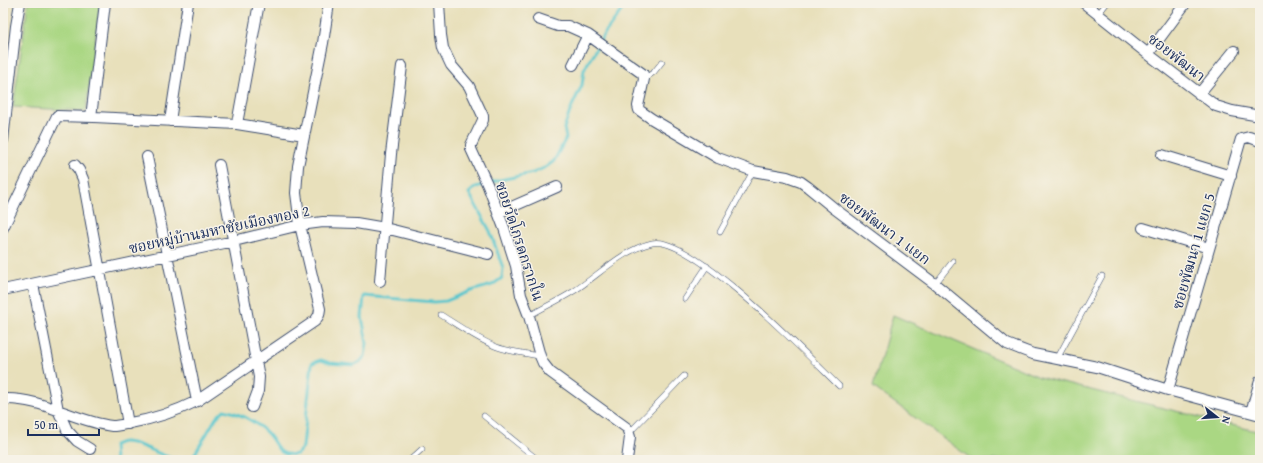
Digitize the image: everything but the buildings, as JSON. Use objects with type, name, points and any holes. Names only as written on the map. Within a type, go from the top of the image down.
[{"type":"street","points":[[3,140],[20,3]]},
{"type":"street","points":[[90,117],[105,3]]},
{"type":"street","points":[[170,121],[188,3]]},
{"type":"street","points":[[238,124],[259,3]]},
{"type":"street","points":[[3,398],[22,400],[113,426],[142,421],[175,412],[196,402],[315,321],[319,315],[320,309],[300,225],[296,193],[298,166],[323,43],[329,3]]},
{"type":"street","name":"ซอยวัดโกรดกรากใน","points":[[440,3],[443,48],[451,65],[469,86],[483,116],[483,120],[471,145],[471,149],[488,186],[512,254],[521,295],[543,363],[550,372],[624,425],[630,432]]},
{"type":"street","name":"ซอยพัฒนา","points":[[1084,3],[1216,106],[1232,111],[1260,116]]},
{"type":"street","points":[[1148,54],[1185,4]]},
{"type":"street","points":[[538,19],[558,26],[568,26],[588,35],[643,74],[644,79]]},
{"type":"street","points":[[573,64],[588,35]]},
{"type":"street","points":[[1199,94],[1234,51]]},
{"type":"street","points":[[380,281],[391,154],[402,66]]},
{"type":"street","name":"ซอยพัฒนา 1 แยก","points":[[644,79],[638,106],[641,111],[718,158],[753,171],[801,182],[935,284],[1007,344],[1033,354],[1097,367],[1168,390],[1255,414]]},
{"type":"street","points":[[3,228],[54,119],[57,116],[238,124],[304,135]]},
{"type":"street","name":"ซอยพัฒนา 1 แยก 5","points":[[1168,390],[1241,139],[1249,137],[1260,141]]},
{"type":"street","points":[[1162,155],[1231,176]]},
{"type":"street","points":[[147,158],[168,256],[196,402]]},
{"type":"street","points":[[74,165],[79,170],[83,179],[128,424]]},
{"type":"street","points":[[219,165],[259,377],[258,391],[252,407]]},
{"type":"street","points":[[498,213],[557,188]]},
{"type":"street","name":"ซอยหมู่บ้านมหาชัยเมืองทอง 2","points":[[3,290],[168,256],[300,225],[323,222],[350,223],[385,228],[488,254]]},
{"type":"street","points":[[1143,228],[1210,248]]},
{"type":"street","points":[[33,284],[58,410],[67,430],[77,441],[90,449]]},
{"type":"street","points":[[1255,414],[1260,381]]},
{"type":"street","points":[[627,460],[630,432]]},
{"type":"lane","points":[[1098,14],[1107,3]]},
{"type":"lane","points":[[644,79],[654,72],[662,62]]},
{"type":"lane","points":[[720,232],[753,171]]},
{"type":"lane","points":[[529,316],[575,290],[627,254],[653,243],[667,244],[707,266],[767,316],[839,386]]},
{"type":"lane","points":[[935,284],[952,261]]},
{"type":"lane","points":[[685,299],[707,266]]},
{"type":"lane","points":[[1057,360],[1102,276]]},
{"type":"lane","points":[[441,315],[472,334],[496,346],[511,351],[540,356]]},
{"type":"lane","points":[[630,432],[684,376]]},
{"type":"lane","points":[[484,416],[538,460]]},
{"type":"lane","points":[[410,460],[422,449]]},
{"type":"green space","points":[[28,3],[100,3],[86,111],[13,107]]},
{"type":"green space","points":[[893,315],[1039,377],[1260,432],[1260,460],[973,460],[873,387]]},
{"type":"waterway","points":[[189,460],[193,457],[216,418],[224,410],[241,415],[256,424],[269,435],[278,448],[285,454],[297,454],[303,447],[312,363],[321,360],[330,363],[354,365],[360,362],[365,356],[367,344],[362,317],[364,296],[434,302],[446,301],[471,291],[492,285],[502,278],[503,268],[490,231],[469,193],[476,187],[533,173],[546,167],[554,161],[566,138],[564,128],[582,85],[584,70],[602,37],[627,3]]},
{"type":"waterway","points":[[115,460],[114,445],[123,442],[143,446],[178,460]]}]
